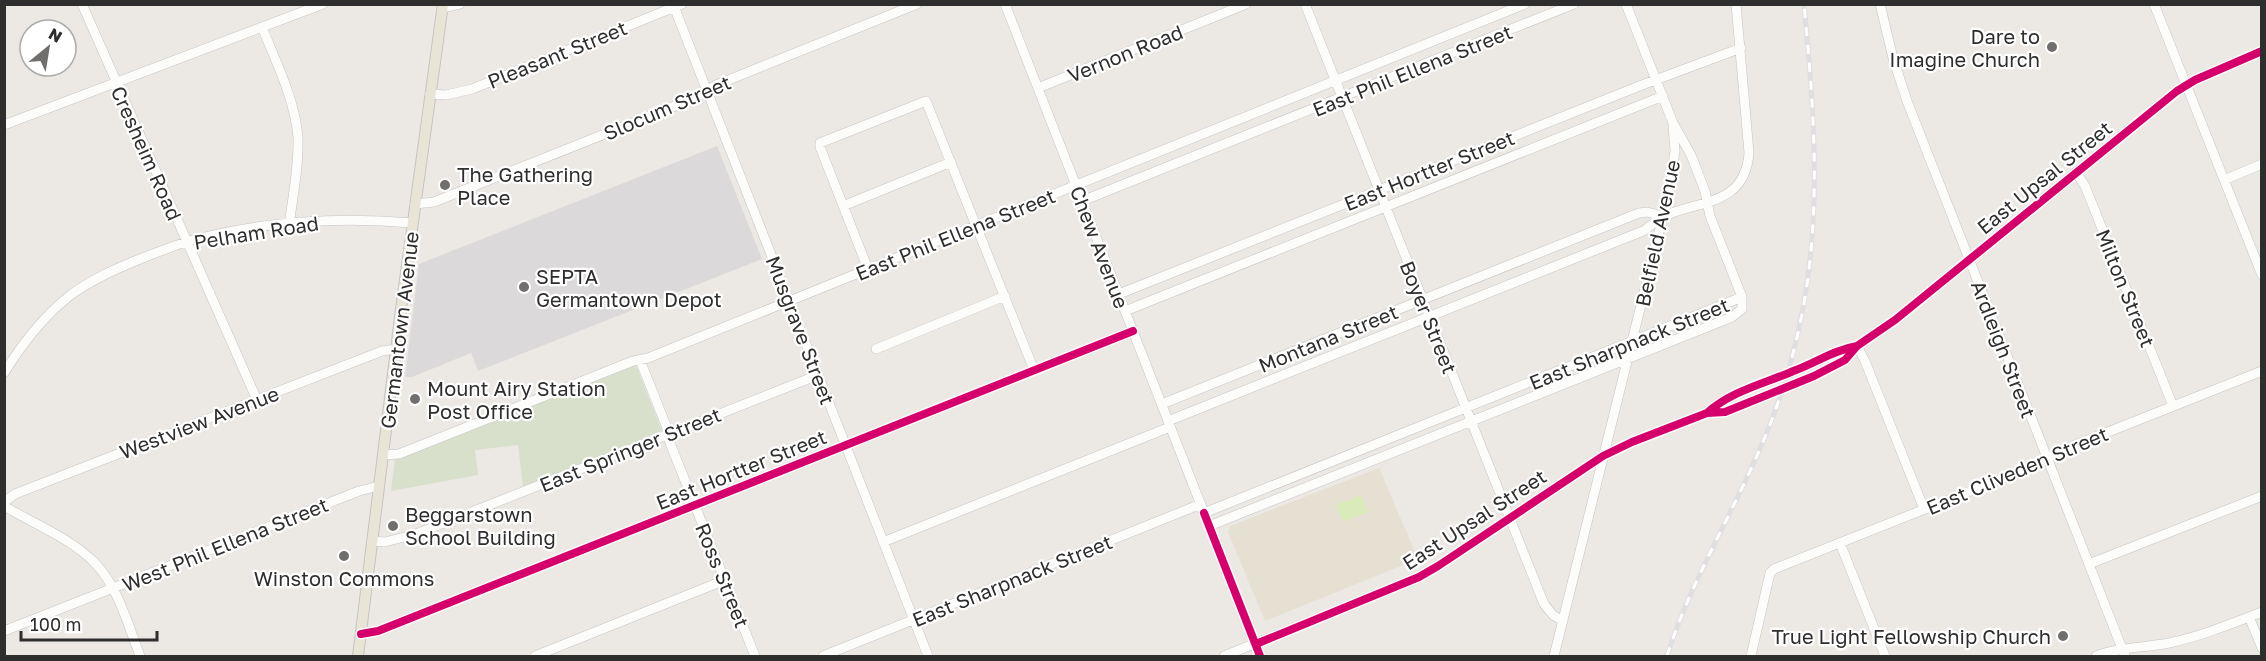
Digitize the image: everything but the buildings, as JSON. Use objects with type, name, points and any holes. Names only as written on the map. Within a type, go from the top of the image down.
[{"type":"main road","name":"Germantown Avenue","points":[[358,657],[442,6]]},
{"type":"street","name":"Cresheim Road","points":[[82,4],[257,400]]},
{"type":"street","points":[[4,125],[262,27],[305,8],[322,4]]},
{"type":"street","points":[[442,6],[460,4]]},
{"type":"street","name":"Slocum Street","points":[[415,204],[434,202],[695,98],[716,85],[917,4]]},
{"type":"street","name":"Chew Avenue","points":[[1005,4],[1260,657]]},
{"type":"street","name":"Vernon Road","points":[[1038,88],[1246,4]]},
{"type":"street","name":"Boyer Street","points":[[1305,4],[1544,604],[1553,615],[1563,621]]},
{"type":"street","name":"East Phil Ellena Street","points":[[383,455],[399,454],[640,360],[1525,4]]},
{"type":"street","name":"East Phil Ellena Street","points":[[1082,201],[1574,4]]},
{"type":"street","points":[[1626,4],[1673,123],[1691,155],[1710,216],[1742,297]]},
{"type":"street","points":[[1736,4],[1741,48]]},
{"type":"street","name":"Ardleigh Street","points":[[1880,4],[1900,81],[2123,653]]},
{"type":"street","points":[[2154,4],[2261,271]]},
{"type":"street","name":"Musgrave Street","points":[[676,5],[707,91],[928,657]]},
{"type":"street","name":"Pleasant Street","points":[[430,94],[446,95],[472,88],[676,5]]},
{"type":"street","points":[[262,27],[291,102],[297,134],[297,158],[289,225]]},
{"type":"street","name":"East Hortter Street","points":[[1119,294],[1741,48]]},
{"type":"street","name":"Montana Street","points":[[883,542],[1429,316],[1643,231],[1663,216],[1731,192],[1741,181],[1747,168],[1749,153],[1741,48]]},
{"type":"street","name":"East Upsal Street","points":[[1224,657],[1419,577],[1604,456],[1707,413],[1720,400],[1798,370],[1839,349],[1857,346],[1895,320],[2186,85],[2262,51]]},
{"type":"street","name":"East Hortter Street","points":[[1125,311],[1663,96]]},
{"type":"street","points":[[868,269],[820,143],[926,100],[1034,370]]},
{"type":"street","name":"Belfield Avenue","points":[[1554,657],[1663,216],[1673,165],[1673,123]]},
{"type":"street","points":[[843,206],[951,162]]},
{"type":"street","points":[[2224,180],[2262,164]]},
{"type":"street","name":"Milton Street","points":[[2076,172],[2085,186],[2173,406]]},
{"type":"street","name":"Montana Street","points":[[1162,404],[1639,213],[1647,212],[1663,216]]},
{"type":"street","name":"Pelham Road","points":[[4,373],[35,328],[68,297],[111,271],[186,242],[231,232],[345,220],[413,223]]},
{"type":"street","points":[[876,349],[1005,296]]},
{"type":"street","name":"East Sharpnack Street","points":[[823,657],[1466,408],[1742,297],[1743,306],[1736,315],[1209,526]]},
{"type":"street","name":"East Hortter Street","points":[[361,634],[378,631],[1133,331]]},
{"type":"street","points":[[1857,346],[1924,509]]},
{"type":"street","name":"Westview Avenue","points":[[4,504],[15,494],[382,351],[396,349]]},
{"type":"street","name":"Ross Street","points":[[640,360],[670,443],[755,657]]},
{"type":"street","name":"East Cliveden Street","points":[[1751,657],[1772,570],[2060,451],[2262,371]]},
{"type":"street","name":"East Springer Street","points":[[372,541],[385,542],[416,534],[818,375]]},
{"type":"street","name":"West Phil Ellena Street","points":[[4,631],[359,491],[379,486]]},
{"type":"street","points":[[2089,564],[2262,496]]},
{"type":"street","points":[[4,504],[87,556],[101,571],[112,588],[140,657]]},
{"type":"street","points":[[1840,543],[1885,657]]},
{"type":"street","points":[[535,657],[725,580]]},
{"type":"street","points":[[2096,657],[2188,638],[2262,612]]},
{"type":"street","points":[[2249,617],[2262,648]]},
{"type":"shaded area","name":"SEPTA Germantown Depot","points":[[717,146],[762,259],[478,371],[471,353],[412,377],[405,377],[419,264]]},
{"type":"shaded area","points":[[1379,468],[1418,559],[1265,621],[1228,532],[1230,526]]},
{"type":"green space","points":[[634,366],[637,368],[662,431],[523,487],[518,445],[475,450],[478,475],[391,491],[395,459]]},
{"type":"green space","points":[[1361,495],[1368,512],[1343,522],[1336,505]]},
{"type":"railway","points":[[1667,656],[1700,573],[1765,437],[1785,382],[1799,329],[1808,276],[1813,224],[1814,171],[1813,117],[1804,4]]},
{"type":"cycle path","points":[[1256,644],[1419,577],[1603,456],[1632,442],[1707,413],[1725,412],[1814,376],[1845,360],[1857,346],[1895,320],[2177,91],[2195,80],[2262,51]]},
{"type":"cycle path","points":[[361,634],[378,631],[1133,331]]},
{"type":"cycle path","points":[[1707,413],[1716,405],[1738,393],[1833,353],[1857,346]]},
{"type":"cycle path","points":[[1204,513],[1260,656]]},
{"type":"place","name":"Dare to Imagine Church","points":[[2052,47]]},
{"type":"place","name":"The Gathering Place","points":[[445,185]]},
{"type":"place","name":"SEPTA Germantown Depot","points":[[524,287]]},
{"type":"place","name":"Mount Airy Station Post Office","points":[[415,399]]},
{"type":"place","name":"Beggarstown School Building","points":[[393,526]]},
{"type":"place","name":"Winston Commons","points":[[344,556]]},
{"type":"place","name":"True Light Fellowship Church","points":[[2063,636]]}]
